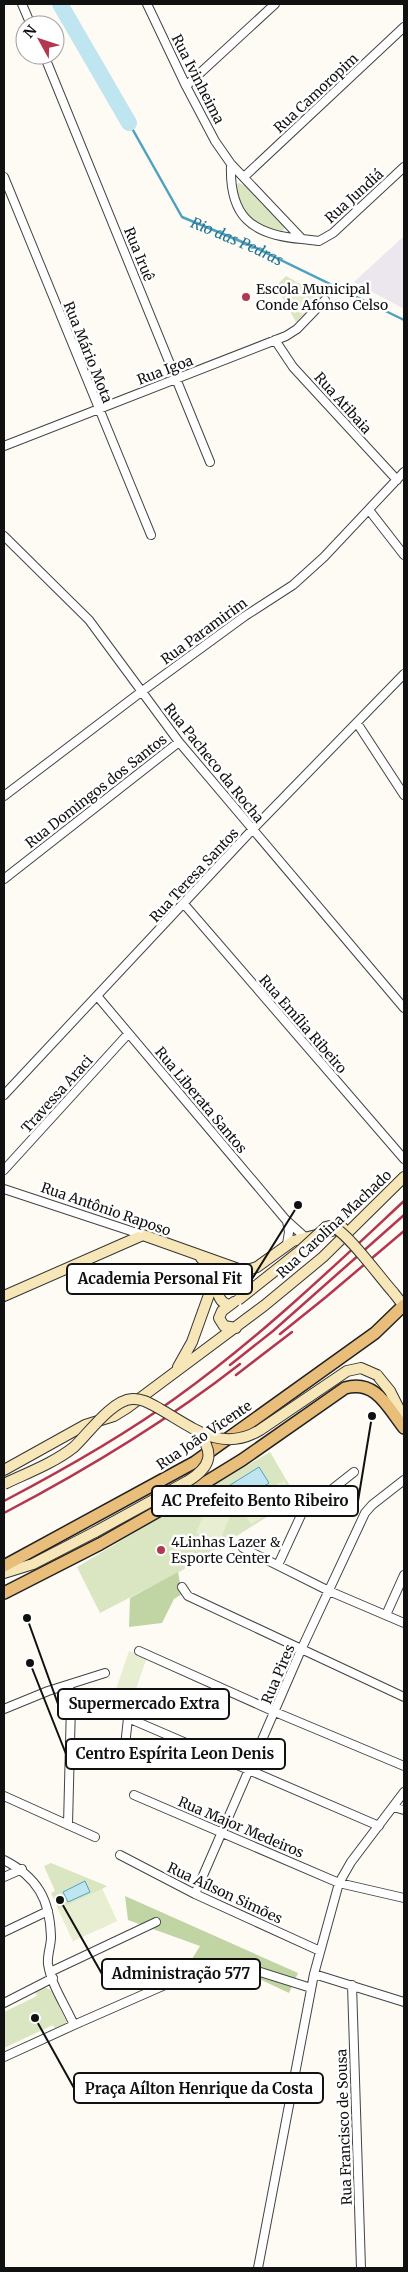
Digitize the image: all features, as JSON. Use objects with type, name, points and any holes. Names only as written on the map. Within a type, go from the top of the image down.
[{"type":"main road","name":"Rua Carolina Machado","points":[[4,1470],[84,1425],[121,1413],[236,1328],[323,1257],[404,1177]]},
{"type":"main road","name":"Rua Antônio Raposo","points":[[143,1235],[199,1257],[247,1271],[257,1267],[287,1244],[340,1230],[358,1221]]},
{"type":"main road","points":[[236,1328],[224,1326],[220,1320],[220,1313],[300,1251],[324,1229],[332,1226],[352,1244],[404,1306]]},
{"type":"main road","points":[[4,1296],[143,1235]]},
{"type":"main road","name":"Rua Antônio Raposo","points":[[199,1257],[212,1270],[221,1300],[225,1304],[234,1302]]},
{"type":"main road","points":[[173,1374],[192,1342],[215,1278]]},
{"type":"main road","name":"Rua João Vicente","points":[[4,1566],[195,1462],[375,1333],[404,1306]]},
{"type":"main road","points":[[4,1484],[70,1450],[114,1408],[128,1399],[146,1402],[198,1431],[222,1440],[245,1438],[265,1427],[347,1371],[361,1368],[377,1375],[390,1391],[404,1419]]},
{"type":"main road","points":[[4,1593],[100,1544],[167,1506],[242,1460],[340,1391],[354,1386],[368,1388],[379,1395],[404,1428]]},
{"type":"main road","points":[[4,1573],[33,1564],[143,1506],[202,1471],[207,1463],[209,1452],[205,1440],[198,1431]]},
{"type":"main road","points":[[154,1486],[167,1491],[167,1506]]},
{"type":"street","name":"Rua Ivinheima","points":[[147,4],[186,86],[215,141],[231,164],[302,239]]},
{"type":"street","points":[[186,86],[275,4]]},
{"type":"street","name":"Rua Camoropim","points":[[244,177],[404,27]]},
{"type":"street","name":"Rua Iruê","points":[[48,65],[210,462]]},
{"type":"street","points":[[231,164],[232,192],[246,219],[269,234],[302,239]]},
{"type":"street","name":"Rua Jundiá","points":[[302,239],[319,240],[333,233],[404,167]]},
{"type":"street","name":"Rua Mário Mota","points":[[4,177],[151,535]]},
{"type":"street","name":"Rua Igoa","points":[[4,446],[292,333],[325,300]]},
{"type":"street","name":"Rua Atibaia","points":[[275,340],[293,367],[397,480]]},
{"type":"street","name":"Rua Paramirim","points":[[4,796],[245,616],[293,585],[324,557],[404,472]]},
{"type":"street","points":[[369,510],[404,555]]},
{"type":"street","name":"Rua Pacheco da Rocha","points":[[4,536],[89,620],[179,742],[404,1008]]},
{"type":"street","name":"Rua Teresa Santos","points":[[4,1095],[98,997],[252,830],[404,674]]},
{"type":"street","points":[[357,723],[404,795]]},
{"type":"street","name":"Rua Domingos dos Santos","points":[[4,879],[179,742]]},
{"type":"street","name":"Rua Emília Ribeiro","points":[[184,904],[404,1159]]},
{"type":"street","name":"Rua Liberata Santos","points":[[98,997],[286,1220],[306,1238]]},
{"type":"street","name":"Travessa Araci","points":[[4,1170],[128,1034]]},
{"type":"street","name":"Rua Antônio Raposo","points":[[4,1189],[143,1235]]},
{"type":"street","points":[[286,1220],[289,1232],[287,1244]]},
{"type":"street","points":[[278,1565],[302,1513],[354,1472]]},
{"type":"street","name":"Rua Pires","points":[[195,1894],[302,1650],[368,1509],[404,1480]]},
{"type":"street","points":[[243,1548],[329,1591],[404,1623]]},
{"type":"street","points":[[386,1615],[404,1575]]},
{"type":"street","points":[[182,1588],[188,1596],[404,1697]]},
{"type":"street","points":[[140,1651],[275,1712],[404,1766]]},
{"type":"street","points":[[4,1709],[48,1691],[69,1686],[105,1673]]},
{"type":"street","points":[[68,1825],[69,1686]]},
{"type":"street","points":[[125,1746],[128,1718],[379,1826]]},
{"type":"street","points":[[258,2268],[311,1988],[339,1883],[348,1867],[404,1792]]},
{"type":"street","name":"Rua Major Medeiros","points":[[134,1795],[339,1883],[404,1898]]},
{"type":"street","points":[[4,1796],[95,1837]]},
{"type":"street","points":[[393,1807],[404,1810]]},
{"type":"street","name":"Rua Aílson Simões","points":[[120,1855],[195,1894],[320,1951]]},
{"type":"street","points":[[4,1860],[22,1869],[38,1888],[48,1911],[51,1938],[48,1959],[52,1975],[74,2025]]},
{"type":"street","points":[[4,1877],[22,1869]]},
{"type":"street","points":[[4,1932],[48,1911]]},
{"type":"street","points":[[4,2003],[52,1975],[156,1922]]},
{"type":"street","points":[[4,2057],[215,1963],[232,1963],[311,1988]]},
{"type":"street","points":[[314,1974],[404,2002]]},
{"type":"street","name":"Rua Francisco de Sousa","points":[[352,1985],[361,2268]]},
{"type":"shaded area","points":[[404,236],[404,309],[354,282]]},
{"type":"green space","points":[[239,183],[248,187],[285,226],[284,230],[277,233],[248,216],[239,203],[235,185]]},
{"type":"green space","points":[[286,276],[322,296],[296,322],[276,286]]},
{"type":"green space","points":[[295,281],[316,302],[302,316],[282,295]]},
{"type":"green space","name":"4Linhas Lazer & Esporte Center","points":[[270,1452],[297,1498],[181,1571],[100,1613],[77,1567]]},
{"type":"green space","points":[[284,1480],[295,1498],[251,1524],[240,1507]]},
{"type":"green space","points":[[211,1497],[234,1506],[219,1543],[196,1533]]},
{"type":"green space","points":[[178,1572],[182,1594],[174,1599],[162,1623],[129,1627],[130,1598]]},
{"type":"green space","points":[[129,1651],[147,1657],[134,1695],[116,1689]]},
{"type":"green space","points":[[51,1863],[107,1886],[102,1889],[117,1921],[73,1941],[51,1893],[55,1891],[44,1866]]},
{"type":"green space","points":[[102,1889],[117,1921],[73,1941],[58,1909]]},
{"type":"green space","points":[[125,1896],[298,1973],[289,1993],[238,1969],[199,1988],[192,1959],[200,1946],[128,1920]]},
{"type":"green space","points":[[44,1987],[52,1992],[63,2004],[67,2014],[66,2023],[56,2030],[53,2025],[4,2048],[4,2012],[37,1996],[35,1991]]},
{"type":"water","points":[[259,1467],[269,1483],[237,1503],[227,1487]]},
{"type":"water","points":[[85,1881],[90,1892],[68,1902],[63,1892]]},
{"type":"waterway","name":"Rio das Pedras","points":[[60,4],[129,123]]},
{"type":"waterway","name":"Rio das Pedras","points":[[129,123],[182,217],[252,246],[404,320]]},
{"type":"railway","points":[[4,1501],[114,1439],[156,1412],[207,1375],[294,1303],[404,1201]]},
{"type":"railway","points":[[230,1365],[273,1331],[404,1215]]},
{"type":"railway","points":[[280,1334],[404,1231]]},
{"type":"railway","points":[[236,1375],[292,1332]]},
{"type":"railway","points":[[4,1513],[65,1480],[125,1444],[184,1405],[240,1364]]},
{"type":"place","name":"Escola Municipal Conde Afonso Celso","points":[[246,297]]},
{"type":"place","name":"Academia Personal Fit","points":[[298,1205]]},
{"type":"place","name":"AC Prefeito Bento Ribeiro","points":[[372,1416]]},
{"type":"place","name":"4Linhas Lazer & Esporte Center","points":[[161,1550]]},
{"type":"place","name":"Supermercado Extra","points":[[27,1618]]},
{"type":"place","name":"Centro Espírita Leon Denis","points":[[30,1663]]},
{"type":"place","name":"Administração 577","points":[[60,1900]]},
{"type":"place","name":"Praça Aílton Henrique da Costa","points":[[35,2018]]}]
